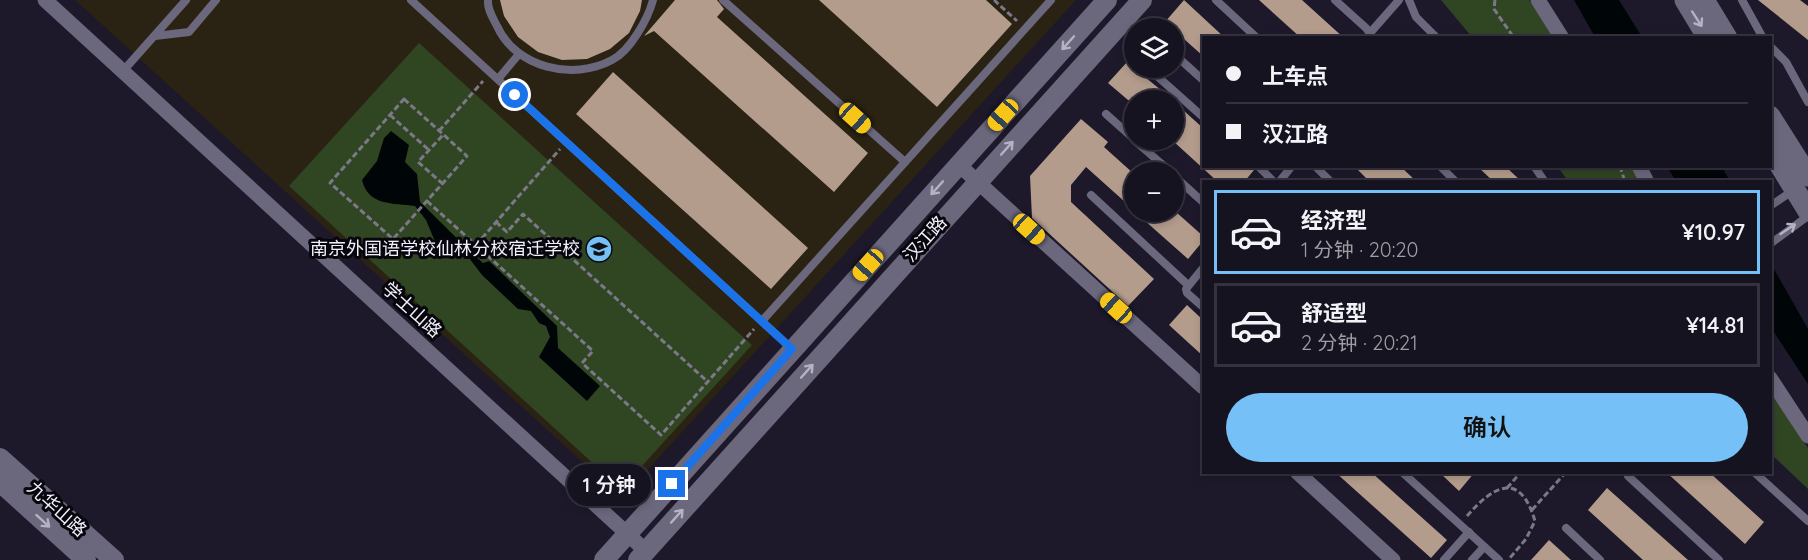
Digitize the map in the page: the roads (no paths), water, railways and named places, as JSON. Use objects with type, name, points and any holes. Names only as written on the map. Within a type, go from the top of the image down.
[{"type":"main road","points":[[1685,0],[1707,36]]},
{"type":"main road","points":[[1704,0],[1725,36]]},
{"type":"main road","points":[[1772,120],[1800,172],[1808,210]]},
{"type":"main road","points":[[1772,151],[1800,172]]},
{"type":"street","name":"学士山路","points":[[45,0],[628,534],[642,555]]},
{"type":"street","name":"汉江路","points":[[604,560],[1107,0]]},
{"type":"street","name":"汉江路","points":[[642,555],[1142,0]]},
{"type":"street","points":[[1538,0],[1561,36]]},
{"type":"street","points":[[958,164],[1202,386]]},
{"type":"street","points":[[1772,381],[1808,436]]},
{"type":"street","name":"九华山路","points":[[0,458],[114,560]]},
{"type":"street","points":[[1299,474],[1393,560]]},
{"type":"street","name":"九华山路","points":[[0,482],[86,560]]},
{"type":"lane","points":[[123,71],[186,0]]},
{"type":"lane","points":[[154,36],[189,32],[216,0]]},
{"type":"lane","points":[[411,0],[792,349]]},
{"type":"lane","points":[[488,0],[501,35],[519,54],[540,65],[564,70],[587,70],[614,60],[639,32],[653,0]]},
{"type":"lane","points":[[723,0],[905,162]]},
{"type":"lane","points":[[762,321],[1051,0]]},
{"type":"lane","points":[[1216,0],[1255,36]]},
{"type":"lane","points":[[1335,0],[1372,35],[1399,0]]},
{"type":"lane","points":[[1409,0],[1416,17],[1435,36]]},
{"type":"lane","points":[[1742,0],[1762,36]]},
{"type":"lane","points":[[1772,48],[1786,62],[1808,102]]},
{"type":"lane","points":[[498,79],[519,54]]},
{"type":"lane","points":[[1184,63],[1202,79]]},
{"type":"lane","points":[[1159,78],[1202,116]]},
{"type":"lane","points":[[1106,114],[1124,130]]},
{"type":"lane","points":[[1146,150],[1159,162]]},
{"type":"lane","points":[[1260,168],[1272,180]]},
{"type":"lane","points":[[1281,180],[1290,168]]},
{"type":"lane","points":[[1317,168],[1329,180]]},
{"type":"lane","points":[[1442,168],[1454,180]]},
{"type":"lane","points":[[1772,204],[1800,172]]},
{"type":"lane","points":[[1184,185],[1202,201]]},
{"type":"lane","points":[[1091,195],[1188,285]]},
{"type":"lane","points":[[1772,243],[1808,216]]},
{"type":"lane","points":[[1202,269],[1188,285],[1187,293],[1202,306]]},
{"type":"lane","points":[[1404,474],[1499,560]]},
{"type":"lane","points":[[1756,474],[1808,521]]},
{"type":"lane","points":[[1628,477],[1719,560]]},
{"type":"lane","points":[[1566,528],[1600,560]]},
{"type":"lane","points":[[1444,560],[1468,532]]},
{"type":"lane","points":[[1472,560],[1484,547]]},
{"type":"place","name":"南京外国语学校仙林分校宿迁学校","points":[[599,249]]}]
